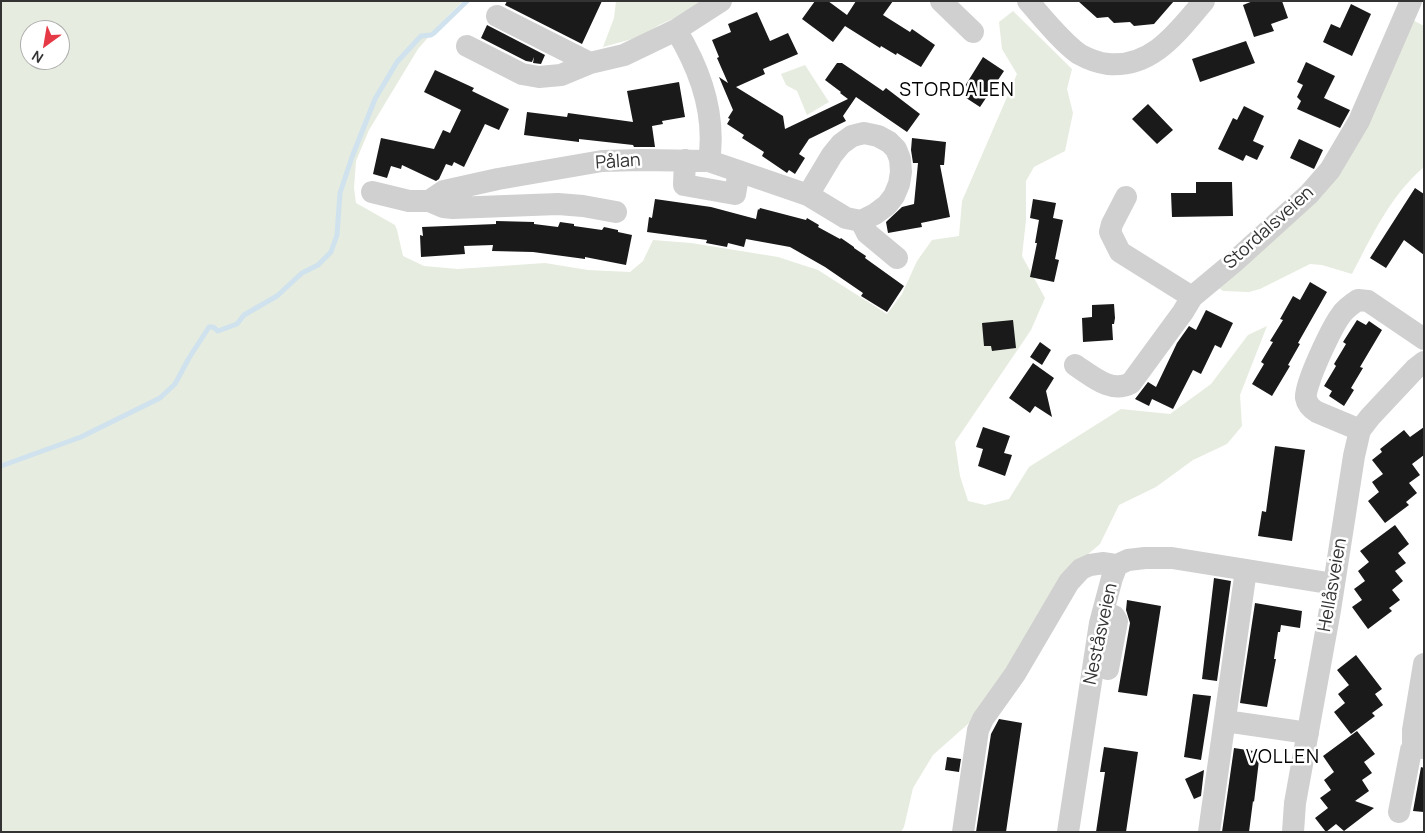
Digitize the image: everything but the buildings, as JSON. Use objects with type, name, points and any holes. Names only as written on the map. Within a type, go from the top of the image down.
[{"type":"street","points":[[466,46],[522,74],[539,77],[561,75],[590,63],[624,55],[676,30],[721,1]]},
{"type":"street","points":[[941,1],[973,32]]},
{"type":"street","points":[[1028,1],[1070,46],[1080,54],[1104,63],[1117,65],[1144,58],[1156,52],[1167,43],[1204,1]]},
{"type":"street","name":"Stordalsveien","points":[[1075,365],[1115,388],[1124,387],[1131,383],[1192,297],[1309,194],[1330,170],[1358,121],[1411,1]]},
{"type":"street","points":[[497,16],[590,63]]},
{"type":"street","points":[[676,30],[686,47],[704,91],[710,128],[711,145],[709,161]]},
{"type":"street","points":[[808,195],[832,155],[841,144],[852,136],[864,133],[878,136],[889,142],[896,149],[900,160],[900,184],[887,205],[861,221],[867,233],[897,258]]},
{"type":"street","name":"Pålan","points":[[429,200],[444,191],[498,179],[594,163],[641,160],[709,161],[808,195],[846,218],[861,221]]},
{"type":"street","points":[[685,160],[684,185],[735,194],[739,171]]},
{"type":"street","points":[[372,192],[409,201],[429,200],[443,207],[452,208],[558,204],[616,212]]},
{"type":"street","points":[[1126,197],[1112,224],[1110,232],[1120,252],[1192,297]]},
{"type":"street","points":[[1360,430],[1317,412],[1312,409],[1306,398],[1309,382],[1342,313],[1358,300],[1368,301],[1424,339]]},
{"type":"street","name":"Hellåsveien","points":[[1293,832],[1295,803],[1360,430],[1387,398],[1424,362]]},
{"type":"street","name":"Neståsveien","points":[[1076,827],[1079,758],[1103,612],[1117,565],[1128,560],[1159,557],[1172,558],[1334,584]]},
{"type":"street","points":[[963,832],[978,730],[983,719],[1015,674],[1069,582],[1081,569],[1090,565],[1104,563],[1117,565]]},
{"type":"street","points":[[1209,832],[1246,570]]},
{"type":"street","points":[[1103,612],[1114,616],[1116,621],[1108,669]]},
{"type":"street","points":[[1420,747],[1412,744],[1424,664]]},
{"type":"street","points":[[1225,721],[1308,733]]},
{"type":"street","points":[[1399,812],[1411,750],[1420,747]]},
{"type":"shaded area","points":[[1,1],[463,1],[418,49],[369,130],[356,161],[354,188],[356,203],[395,225],[403,256],[424,266],[458,269],[545,263],[588,270],[630,272],[643,261],[653,240],[691,243],[778,257],[818,270],[887,314],[902,294],[917,261],[932,240],[959,236],[962,201],[1017,74],[1002,49],[999,22],[1013,11],[1072,69],[1067,89],[1073,113],[1065,151],[1034,167],[1026,181],[1026,220],[1022,256],[1045,298],[1031,330],[955,442],[960,476],[968,501],[985,505],[1009,499],[1029,467],[1121,409],[1170,414],[1211,384],[1248,335],[1267,326],[1240,395],[1242,426],[1227,444],[1193,460],[1156,487],[1119,505],[1100,544],[1073,567],[978,715],[933,755],[913,788],[904,827],[901,832],[1,832]]},
{"type":"shaded area","points":[[616,1],[706,1],[686,13],[659,25],[643,36],[603,47],[614,18]]},
{"type":"shaded area","points":[[1413,20],[1424,26],[1424,167],[1401,191],[1383,217],[1352,274],[1322,265],[1310,264],[1260,289],[1249,292],[1223,291],[1219,288],[1286,223]]},
{"type":"shaded area","points":[[805,65],[829,102],[807,115],[797,91],[786,85],[781,74]]},
{"type":"waterway","points":[[1,466],[81,437],[160,398],[175,384],[209,327],[213,327],[218,331],[237,324],[244,315],[277,296],[302,273],[318,265],[331,252],[337,235],[340,193],[375,99],[397,62],[421,36],[434,33],[467,1]]},
{"type":"district","name":"STORDALEN","points":[[957,91]]},
{"type":"district","name":"VOLLEN","points":[[1283,758]]}]
